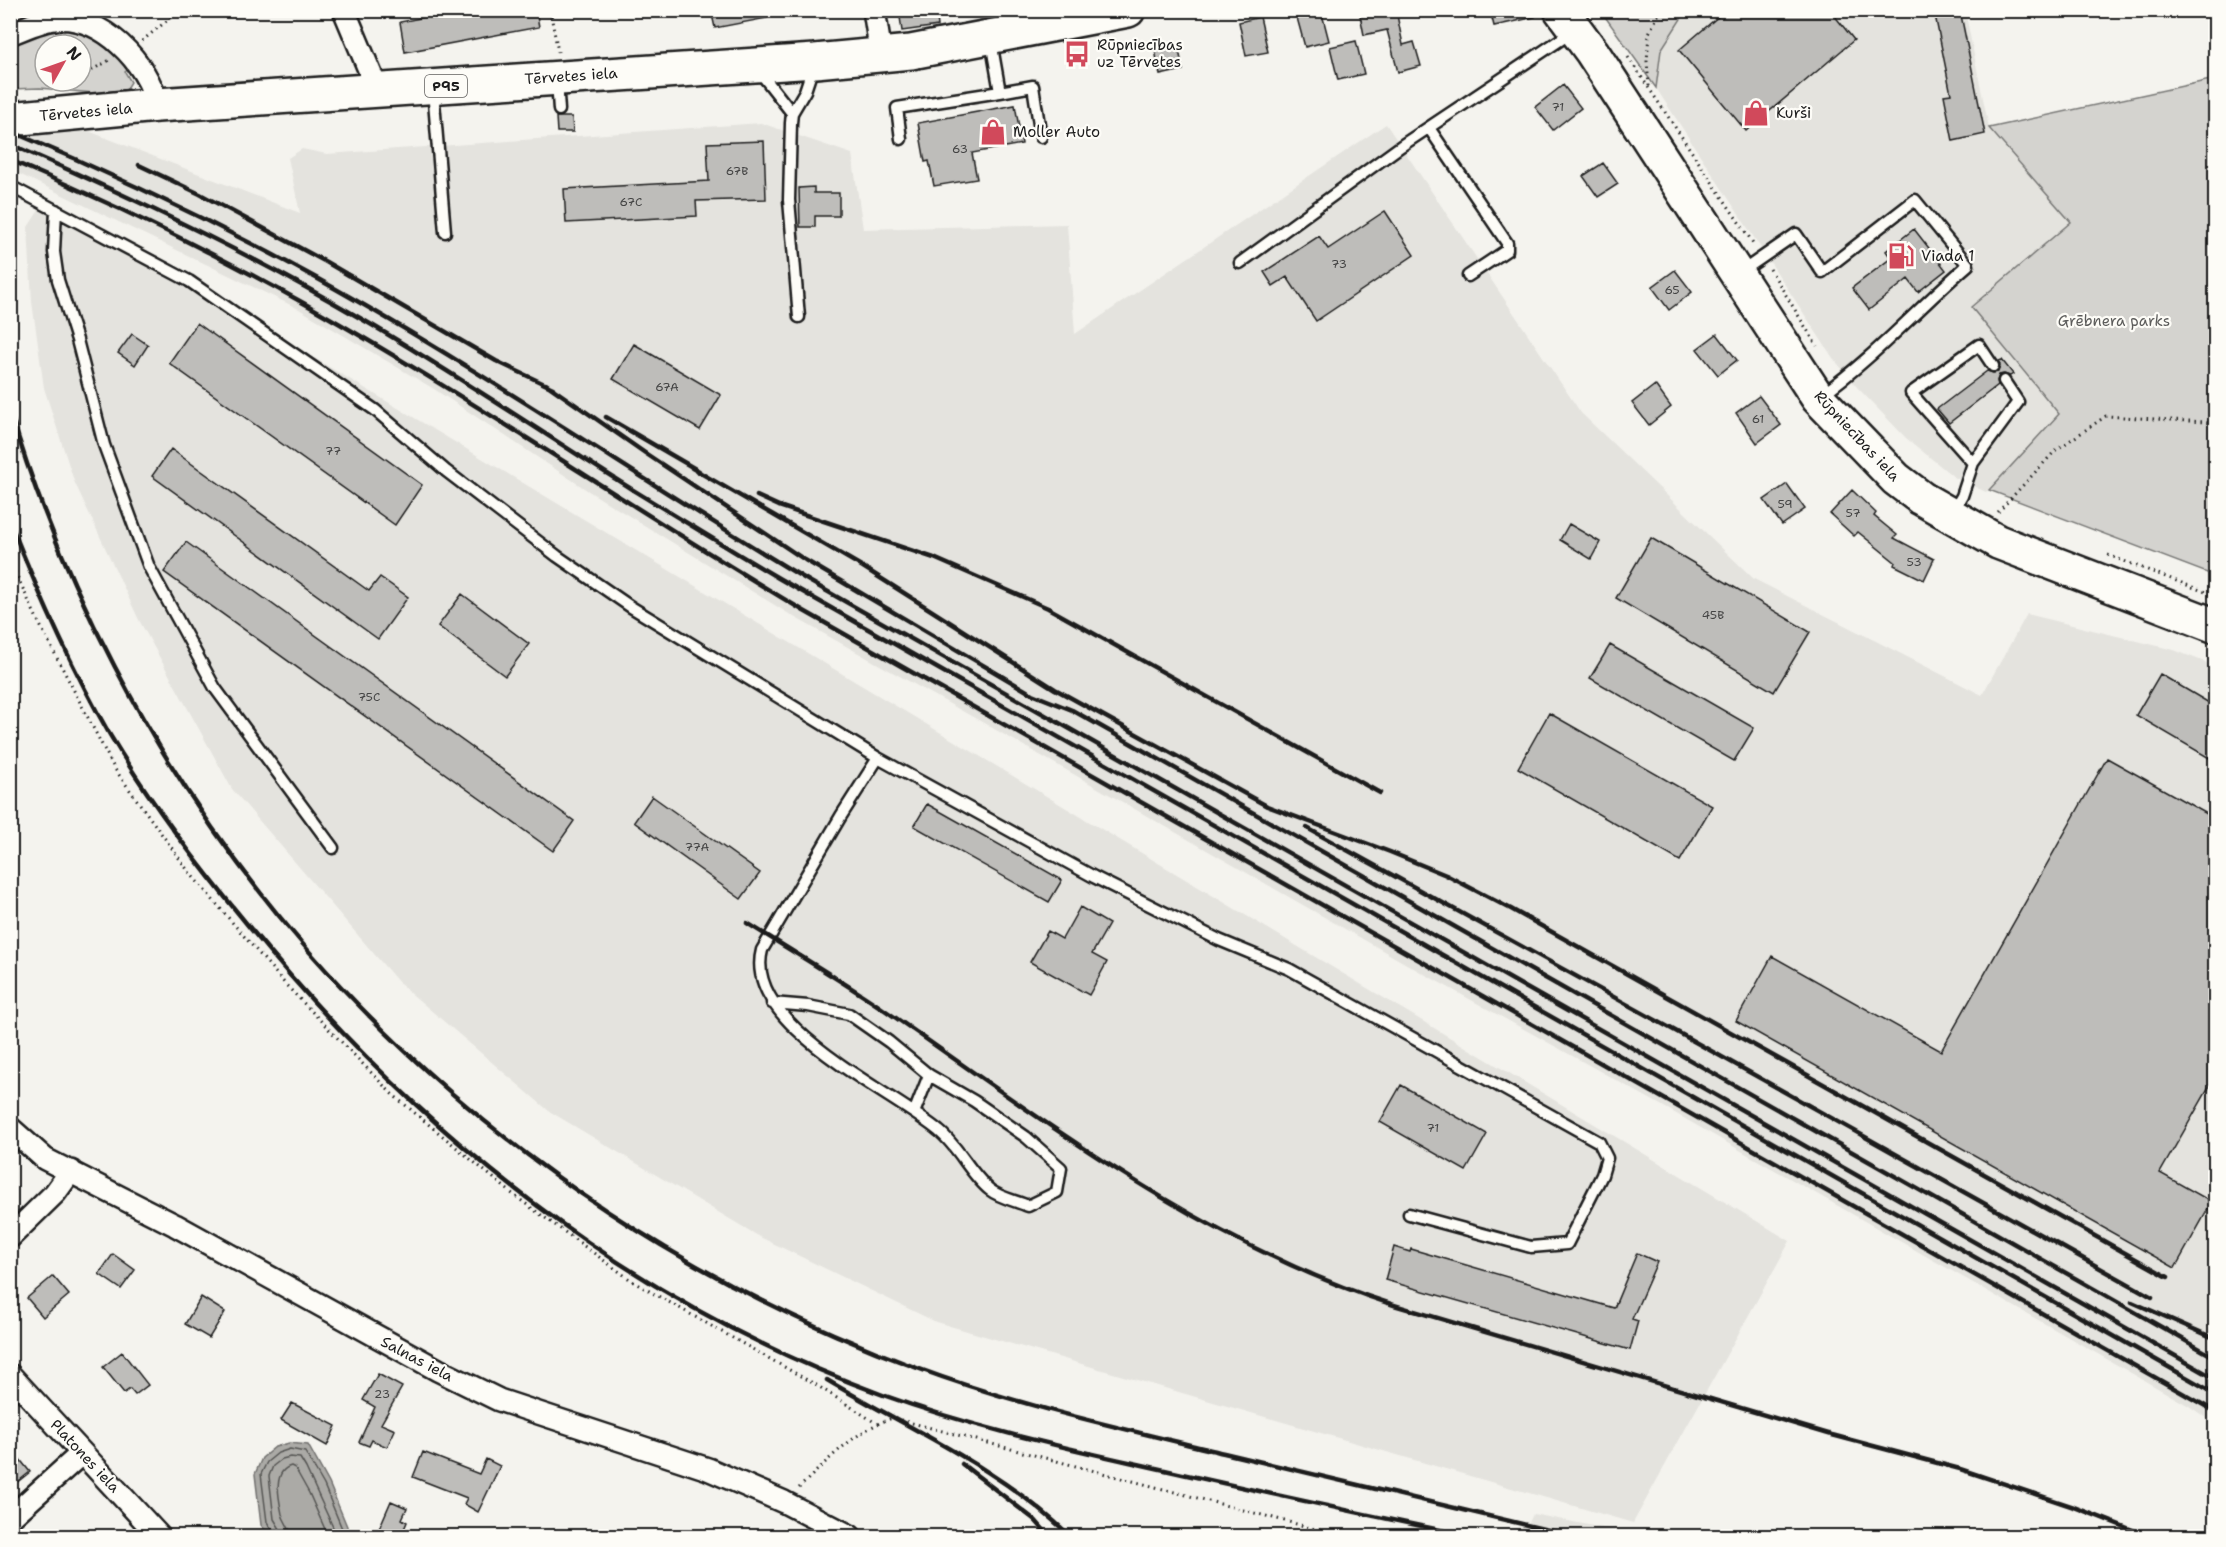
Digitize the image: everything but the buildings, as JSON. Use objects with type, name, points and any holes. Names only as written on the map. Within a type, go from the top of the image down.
[{"type":"main road","name":"Tērvetes iela","points":[[10,119],[157,105],[432,87],[558,67],[754,64],[911,52],[1128,10]]},
{"type":"main road","name":"Rūpniecības iela","points":[[1568,20],[1818,398],[1896,479],[1950,515],[1998,542],[2216,626]]},
{"type":"street","points":[[344,10],[378,91]]},
{"type":"street","points":[[874,10],[881,54]]},
{"type":"street","points":[[10,34],[34,24],[56,19],[87,24],[108,36],[127,51],[154,91],[157,105]]},
{"type":"street","name":"Salnas iela","points":[[10,1128],[45,1159],[176,1225],[428,1365],[499,1400],[708,1469],[784,1502],[850,1536]]},
{"type":"street","points":[[10,1237],[55,1194],[71,1171]]},
{"type":"street","name":"Platones iela","points":[[10,1375],[159,1536]]},
{"type":"street","points":[[10,1518],[82,1453]]},
{"type":"lane","points":[[1240,263],[1429,128],[1568,20]]},
{"type":"lane","points":[[991,38],[999,92]]},
{"type":"lane","points":[[799,317],[789,200],[792,113],[805,91],[815,61]]},
{"type":"lane","points":[[754,64],[792,113]]},
{"type":"lane","points":[[558,67],[559,110]]},
{"type":"lane","points":[[902,139],[897,108],[1033,86],[1041,137]]},
{"type":"lane","points":[[432,87],[445,232]]},
{"type":"lane","points":[[1429,128],[1507,243],[1507,250],[1468,276]]},
{"type":"lane","points":[[10,186],[189,280],[375,410],[446,471],[557,556],[631,607],[878,758],[1094,877],[1219,940],[1289,969],[1599,1142],[1607,1158],[1602,1175],[1567,1244],[1531,1247],[1409,1214]]},
{"type":"lane","points":[[1738,274],[1796,234],[1822,272],[1915,200],[1968,265],[1931,297],[1876,351],[1818,398]]},
{"type":"lane","points":[[56,210],[54,252],[58,280],[77,340],[104,445],[149,567],[215,688],[333,848]]},
{"type":"lane","points":[[1973,463],[1911,393],[1979,345],[1994,366]]},
{"type":"lane","points":[[1950,515],[1962,496],[1973,463],[2018,402],[2004,381]]},
{"type":"lane","points":[[772,1003],[808,1006],[849,1014],[889,1042],[929,1076],[974,1101],[1026,1137],[1061,1168],[1057,1192],[1028,1206],[991,1191],[940,1132],[890,1096],[839,1065],[796,1030],[772,1003],[759,963],[762,950],[878,758]]},
{"type":"lane","points":[[914,1113],[929,1076]]},
{"type":"path","points":[[550,10],[558,67]]},
{"type":"path","points":[[1650,88],[1647,62],[1649,33],[1661,10]]},
{"type":"path","points":[[1996,514],[2056,450],[2106,416],[2205,422],[2216,425]]},
{"type":"path","points":[[10,561],[39,623],[114,768],[189,872],[286,985],[392,1094],[515,1196],[635,1283],[818,1386],[876,1422]]},
{"type":"path","points":[[784,1502],[836,1453],[876,1422],[893,1418],[1342,1536]]},
{"type":"shaded area","points":[[1686,11],[1965,11],[1989,128],[2071,222],[1971,307],[2059,414],[1986,492],[1954,477],[1906,438],[1857,387],[1833,358],[1656,88],[1661,50]]},
{"type":"shaded area","points":[[761,123],[852,154],[863,229],[1067,224],[1075,334],[1386,124],[1581,413],[1754,579],[1982,695],[2027,614],[2174,650],[2215,666],[2215,1424],[2189,1406],[1659,1104],[1417,970],[794,617],[590,492],[434,389],[299,309],[11,170],[10,134],[73,125],[300,213],[288,158],[302,149],[327,154]]},
{"type":"shaded area","points":[[47,198],[1790,1241],[1633,1523],[936,1322],[760,1237],[549,1111],[400,984],[232,789],[139,620],[74,481],[44,388],[32,302],[28,227]]},
{"type":"shaded area","points":[[1533,1514],[1643,1536],[1523,1536]]},
{"type":"green space","points":[[1601,11],[1686,11],[1661,50],[1656,88]]},
{"type":"green space","points":[[70,28],[81,33],[33,33],[33,88],[11,89],[10,43],[37,31]]},
{"type":"green space","points":[[93,38],[102,42],[132,67],[125,72],[131,82],[126,90],[94,93]]},
{"type":"green space","name":"Grēbnera parks","points":[[2216,79],[2215,576],[1989,490],[2059,414],[1971,307],[2071,222],[1989,128]]},
{"type":"water","points":[[289,1443],[308,1445],[329,1483],[351,1536],[270,1536],[261,1525],[255,1474],[262,1458],[275,1447]]},
{"type":"railway","points":[[10,131],[166,201],[318,279],[504,389],[809,581],[2216,1379]]},
{"type":"railway","points":[[10,144],[188,226],[275,270],[360,318],[633,490],[780,579],[2216,1394]]},
{"type":"railway","points":[[10,160],[161,228],[307,305],[433,379],[804,611],[2216,1412]]},
{"type":"railway","points":[[139,165],[200,194],[326,262],[496,361],[553,388]]},
{"type":"railway","points":[[546,384],[805,560],[1032,694],[1072,710],[2216,1358]]},
{"type":"railway","points":[[10,410],[43,509],[84,605],[115,667],[184,786],[264,897],[353,999],[450,1092],[556,1176],[670,1250],[790,1314],[917,1368],[1030,1405],[1108,1425],[1574,1536]]},
{"type":"railway","points":[[606,417],[699,471]]},
{"type":"railway","points":[[692,468],[863,567],[1055,689],[1267,806],[1446,875],[1511,909],[2168,1277]]},
{"type":"railway","points":[[757,496],[779,506],[934,558],[1048,608],[1380,793]]},
{"type":"railway","points":[[10,522],[56,630],[110,735],[140,783],[173,829],[242,918],[308,995],[378,1068],[452,1137],[531,1201],[613,1259],[699,1311],[789,1357],[914,1406],[1009,1434],[1469,1536]]},
{"type":"railway","points":[[1307,828],[2152,1297]]},
{"type":"railway","points":[[747,923],[869,1000],[1129,1178],[1258,1250],[1325,1280],[1394,1305],[1832,1435],[1960,1469],[2074,1507],[2148,1536]]},
{"type":"railway","points":[[2132,1302],[2216,1339]]},
{"type":"railway","points":[[827,1380],[984,1470],[1043,1512],[1070,1536]]},
{"type":"railway","points":[[962,1464],[1035,1520],[1049,1536]]},
{"type":"place","name":"Rūpniecības uz Tērvetes","points":[[1077,54]]},
{"type":"place","name":"Kurši","points":[[1756,113]]},
{"type":"place","name":"Moller Auto","points":[[993,132]]},
{"type":"place","name":"Viada 1","points":[[1901,256]]}]
